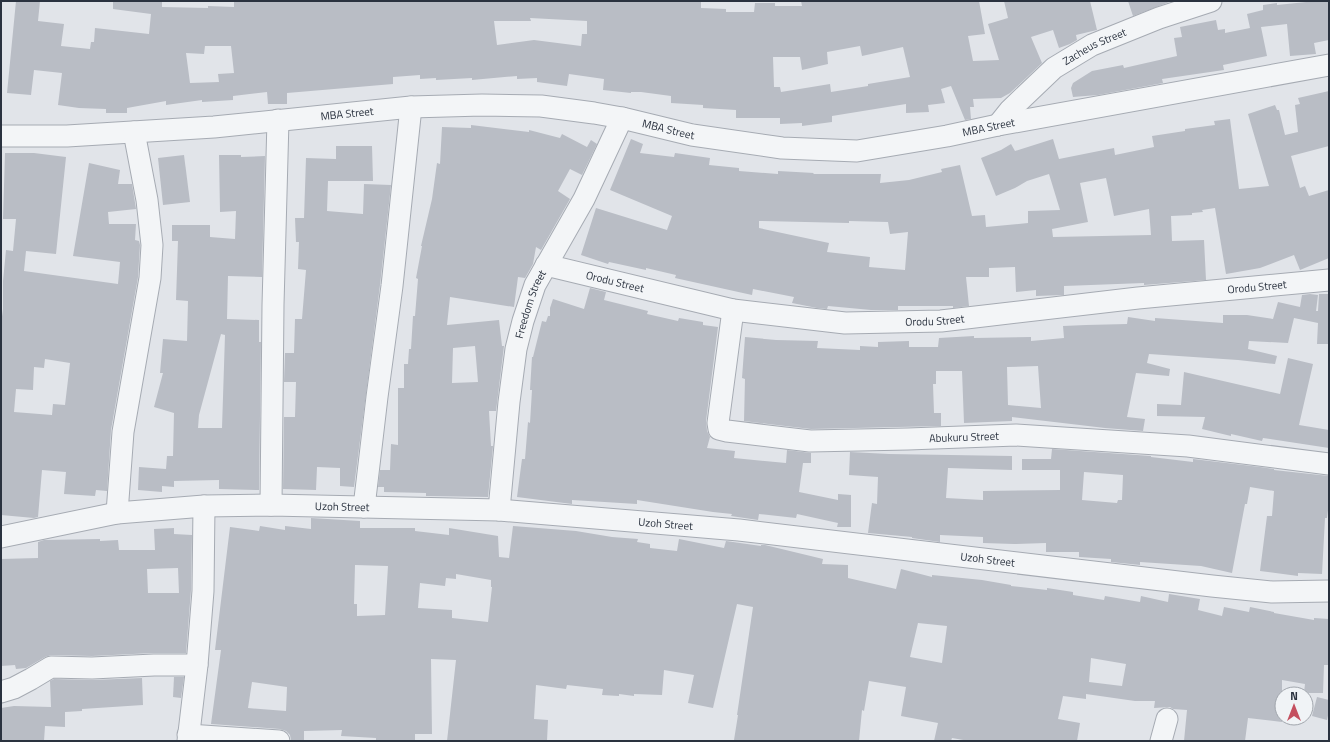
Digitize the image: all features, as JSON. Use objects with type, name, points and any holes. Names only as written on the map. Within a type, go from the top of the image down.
[{"type":"street","name":"Zacheus Street","points":[[998,125],[1010,110],[1054,68],[1092,45],[1159,18],[1211,1]]},
{"type":"street","name":"MBA Street","points":[[1,136],[67,136],[214,127],[411,107],[482,105],[541,106],[622,118],[692,135],[782,148],[857,151],[947,136],[998,125],[1329,65]]},
{"type":"street","points":[[364,507],[392,286],[411,107]]},
{"type":"street","name":"Freedom Street","points":[[499,510],[516,349],[522,320],[535,285],[584,200],[622,118]]},
{"type":"street","points":[[271,505],[273,305],[278,120]]},
{"type":"street","points":[[117,512],[123,432],[150,278],[152,245],[147,200],[134,132]]},
{"type":"street","name":"Orodu Street","points":[[546,265],[733,310],[845,324],[941,320],[1138,298],[1329,280]]},
{"type":"street","name":"Abukuru Street","points":[[733,310],[718,423],[719,429],[727,432],[810,441],[1016,435],[1188,446],[1329,464]]},
{"type":"street","name":"Uzoh Street","points":[[1,537],[117,512],[204,506],[271,505],[499,510],[739,530],[1272,592],[1329,591]]},
{"type":"street","points":[[204,506],[203,591],[197,665],[188,738],[279,741]]},
{"type":"street","points":[[1,692],[31,680],[52,667],[92,668],[154,665],[197,665]]},
{"type":"street","points":[[1161,741],[1167,719]]},
{"type":"building","points":[[16,1],[40,1],[38,21],[64,24],[61,46],[90,49],[91,42],[94,42],[95,28],[149,34],[151,14],[113,9],[113,1],[162,2],[162,7],[208,8],[208,6],[234,7],[234,1],[701,1],[701,8],[726,9],[726,12],[754,12],[755,3],[775,3],[775,6],[802,6],[801,1],[979,1],[985,34],[968,36],[973,61],[999,60],[988,24],[1008,18],[1004,1],[1090,1],[1097,30],[1076,35],[1077,40],[1059,48],[1053,30],[1031,37],[1042,63],[1010,93],[1001,98],[973,99],[974,107],[970,107],[971,119],[965,120],[951,86],[941,89],[945,103],[928,105],[929,112],[906,113],[906,104],[832,116],[832,122],[802,126],[802,123],[780,124],[780,118],[736,118],[736,110],[703,108],[703,105],[671,103],[671,96],[641,92],[631,93],[603,90],[604,79],[569,74],[567,86],[537,82],[537,78],[517,79],[517,76],[472,80],[472,78],[436,80],[436,78],[420,79],[420,75],[393,77],[393,84],[287,93],[287,104],[268,104],[267,92],[233,96],[233,100],[202,102],[202,100],[166,105],[166,101],[127,108],[127,113],[106,113],[106,109],[79,108],[58,105],[62,73],[34,70],[31,95],[7,93]],"holes":[[[530,18],[587,21],[587,34],[582,34],[581,46],[534,40],[497,45],[494,21],[531,21]],[[205,46],[231,46],[234,73],[218,74],[219,82],[190,83],[186,53],[204,54]],[[860,46],[862,56],[903,47],[910,77],[831,92],[830,84],[781,92],[780,87],[774,87],[773,57],[800,57],[802,70],[828,64],[827,52]]]},
{"type":"building","points":[[1128,1],[1172,1],[1133,16]]},
{"type":"building","points":[[1329,1],[1329,40],[1314,43],[1316,54],[1290,56],[1287,24],[1261,27],[1267,56],[1223,65],[1224,70],[1162,79],[1163,83],[1098,95],[1073,97],[1071,88],[1073,83],[1092,71],[1123,65],[1124,68],[1177,56],[1174,38],[1182,37],[1180,27],[1216,20],[1218,30],[1225,29],[1225,33],[1250,28],[1247,14],[1263,10],[1263,5]]},
{"type":"building","points":[[1329,91],[1329,146],[1291,156],[1300,188],[1305,186],[1309,196],[1329,190],[1329,258],[1300,270],[1294,255],[1260,268],[1226,274],[1215,208],[1202,210],[1203,212],[1192,213],[1192,215],[1171,216],[1172,241],[1204,240],[1206,280],[1144,285],[1144,283],[1064,286],[1064,295],[1036,296],[1036,290],[1016,292],[1015,267],[989,268],[989,277],[966,277],[969,306],[953,308],[953,306],[898,306],[898,310],[871,310],[828,306],[827,309],[817,308],[792,303],[794,297],[753,289],[752,295],[675,278],[676,275],[646,268],[646,270],[609,262],[608,264],[581,255],[596,208],[667,230],[672,216],[610,190],[631,139],[643,144],[640,153],[674,157],[675,153],[710,158],[709,165],[739,168],[739,171],[778,174],[778,171],[814,173],[813,174],[881,174],[880,183],[909,180],[942,172],[941,169],[960,165],[972,216],[985,215],[986,227],[1028,223],[1028,211],[1060,210],[1049,174],[1027,181],[996,196],[981,158],[1001,150],[1011,144],[1015,151],[1053,139],[1059,159],[1114,148],[1115,155],[1154,147],[1152,136],[1185,131],[1185,129],[1215,125],[1214,121],[1230,119],[1239,189],[1269,186],[1248,114],[1275,105],[1277,110],[1279,110],[1285,135],[1298,132],[1295,105],[1300,104],[1298,98]],"holes":[[[1106,178],[1114,216],[1149,209],[1151,235],[1053,237],[1052,229],[1088,222],[1080,183]],[[759,221],[849,223],[849,221],[888,222],[890,234],[908,232],[905,270],[869,267],[870,257],[827,252],[829,243],[759,228]]]},
{"type":"building","points":[[471,125],[529,132],[529,130],[560,138],[562,134],[587,147],[591,140],[597,144],[582,175],[570,169],[558,191],[570,199],[541,250],[536,247],[533,264],[525,278],[518,277],[514,307],[450,297],[447,325],[499,320],[502,346],[504,346],[496,411],[489,411],[491,446],[493,446],[488,497],[426,496],[426,493],[384,492],[384,487],[378,487],[380,470],[390,470],[391,444],[398,445],[398,388],[404,388],[404,364],[408,364],[409,349],[411,349],[413,316],[415,316],[418,279],[416,278],[421,246],[432,199],[437,163],[440,164],[442,127],[471,128]],"holes":[[[475,346],[478,382],[452,383],[453,348]]]},
{"type":"building","points":[[336,146],[372,146],[373,181],[328,181],[327,211],[363,214],[364,184],[391,185],[380,285],[354,487],[340,486],[340,468],[317,467],[316,490],[283,489],[284,417],[295,417],[296,382],[284,382],[285,353],[294,353],[295,319],[302,319],[306,270],[298,269],[299,242],[296,242],[295,218],[304,218],[306,158],[336,159]]},
{"type":"building","points":[[5,153],[34,153],[66,157],[56,254],[26,251],[24,271],[118,284],[120,262],[73,256],[89,163],[120,170],[118,184],[132,184],[136,209],[108,212],[109,224],[136,224],[135,240],[139,241],[140,245],[138,277],[111,430],[107,491],[96,490],[95,496],[64,494],[66,472],[42,470],[38,517],[34,518],[1,515],[1,324],[3,309],[3,281],[6,250],[13,251],[16,219],[3,219]],"holes":[[[45,359],[70,363],[65,405],[53,404],[52,415],[14,412],[16,389],[33,390],[34,367],[44,368]]]},
{"type":"building","points":[[184,155],[190,202],[163,205],[158,158]]},
{"type":"building","points":[[219,155],[241,155],[241,157],[265,156],[262,277],[228,276],[227,319],[259,320],[259,342],[261,342],[259,490],[219,489],[219,480],[174,481],[174,487],[162,486],[162,492],[138,490],[139,467],[166,469],[167,456],[173,456],[174,413],[154,407],[163,373],[160,373],[163,339],[187,341],[188,301],[176,300],[178,241],[172,241],[172,225],[210,225],[210,237],[235,239],[236,211],[220,212]],"holes":[[[221,334],[225,335],[222,428],[198,428],[199,415]]]},
{"type":"building","points":[[590,288],[606,292],[604,300],[648,311],[647,314],[678,321],[679,318],[703,322],[703,325],[718,327],[706,421],[707,431],[710,437],[707,448],[735,451],[734,458],[786,463],[787,450],[811,453],[811,463],[803,463],[799,492],[838,500],[838,494],[851,495],[851,527],[837,527],[838,523],[797,514],[796,518],[759,514],[758,520],[731,516],[732,514],[637,500],[637,504],[572,500],[572,504],[517,497],[522,459],[525,459],[528,422],[530,423],[532,357],[542,321],[546,322],[548,316],[550,316],[550,308],[553,299],[584,309]]},
{"type":"building","points":[[1319,294],[1329,294],[1329,344],[1317,344],[1318,323],[1294,318],[1288,343],[1249,341],[1248,349],[1277,356],[1275,364],[1149,354],[1147,363],[1170,369],[1169,376],[1136,373],[1127,417],[1145,419],[1143,431],[1012,417],[1012,421],[964,423],[962,371],[936,371],[936,384],[933,384],[934,413],[941,413],[941,426],[811,429],[744,421],[745,379],[742,378],[745,337],[776,340],[818,341],[817,348],[860,350],[860,346],[878,347],[878,342],[909,341],[909,347],[938,347],[939,338],[974,336],[974,338],[1031,337],[1031,341],[1064,338],[1063,326],[1127,324],[1128,317],[1155,321],[1155,318],[1223,323],[1223,315],[1247,315],[1273,319],[1278,302],[1300,307],[1302,295],[1318,295],[1316,311],[1318,311]],"holes":[[[1038,366],[1041,408],[1008,405],[1007,367]]]},
{"type":"building","points":[[1288,358],[1313,364],[1299,425],[1329,430],[1329,448],[1263,438],[1262,441],[1202,429],[1205,417],[1157,416],[1157,404],[1181,405],[1184,372],[1280,394]]},
{"type":"building","points":[[1052,449],[1151,456],[1193,462],[1193,459],[1329,476],[1329,503],[1327,518],[1325,518],[1322,574],[1298,573],[1298,576],[1260,571],[1267,516],[1272,516],[1274,491],[1250,487],[1247,504],[1245,504],[1232,573],[1201,566],[1140,562],[1140,565],[1111,562],[1111,559],[1079,557],[1079,552],[1046,552],[1046,543],[983,543],[983,537],[940,535],[940,542],[912,537],[868,533],[872,503],[877,504],[878,477],[849,475],[850,452],[1012,456],[1012,470],[948,468],[946,498],[983,500],[983,491],[1060,490],[1060,470],[1022,470],[1022,459],[1051,459]],"holes":[[[1084,472],[1123,475],[1122,500],[1118,500],[1117,503],[1082,500]]]},
{"type":"building","points":[[311,518],[360,521],[360,528],[415,528],[415,531],[449,535],[449,528],[498,536],[499,557],[509,558],[513,526],[576,531],[612,537],[638,539],[637,542],[650,544],[650,548],[677,551],[679,539],[724,548],[726,541],[761,546],[765,545],[823,559],[822,564],[848,565],[848,578],[896,589],[901,569],[932,577],[932,575],[982,580],[1011,586],[1047,590],[1047,588],[1073,592],[1073,595],[1104,600],[1105,596],[1140,602],[1141,596],[1168,602],[1169,594],[1200,599],[1198,610],[1222,616],[1224,607],[1249,612],[1250,607],[1314,620],[1314,618],[1329,619],[1329,665],[1324,665],[1323,693],[1314,693],[1314,686],[1305,686],[1305,684],[1282,680],[1282,686],[1274,686],[1274,721],[1248,718],[1245,741],[1184,741],[1187,710],[1173,709],[1170,707],[1154,708],[1155,701],[1135,701],[1086,694],[1086,699],[1063,696],[1058,719],[1080,723],[1077,741],[969,741],[952,738],[951,741],[934,741],[938,723],[901,716],[906,687],[869,681],[864,711],[862,710],[859,741],[734,740],[753,607],[737,604],[713,708],[688,703],[694,675],[664,670],[662,695],[602,695],[603,689],[567,685],[566,689],[536,685],[534,719],[548,720],[547,741],[447,741],[456,660],[431,659],[432,734],[415,734],[415,741],[376,741],[376,738],[341,736],[342,730],[304,731],[304,740],[291,740],[290,735],[286,731],[280,729],[211,724],[221,650],[215,650],[230,527],[259,531],[260,526],[285,530],[285,526],[311,529]],"holes":[[[355,565],[388,566],[385,615],[357,616],[357,604],[354,604]],[[456,574],[491,580],[492,587],[488,622],[452,618],[452,610],[418,608],[420,583],[445,586],[446,578],[456,579]],[[918,623],[947,626],[942,663],[910,657]],[[1091,658],[1126,664],[1122,686],[1089,682]],[[252,682],[287,687],[286,711],[248,708]]]},
{"type":"building","points":[[174,528],[174,534],[192,535],[191,590],[186,653],[92,656],[51,655],[26,668],[16,669],[15,665],[1,666],[1,559],[38,558],[38,542],[44,540],[118,540],[119,550],[155,550],[154,529]],"holes":[[[178,568],[179,593],[148,593],[147,569]]]},
{"type":"building","points":[[174,677],[184,677],[181,698],[173,697]]},
{"type":"building","points":[[142,678],[143,705],[82,709],[82,711],[65,712],[65,727],[45,726],[44,741],[1,741],[1,708],[14,706],[51,707],[50,681],[54,679],[93,680]]},
{"type":"building","points":[[1317,697],[1329,700],[1327,720],[1314,717],[1314,708]]}]
